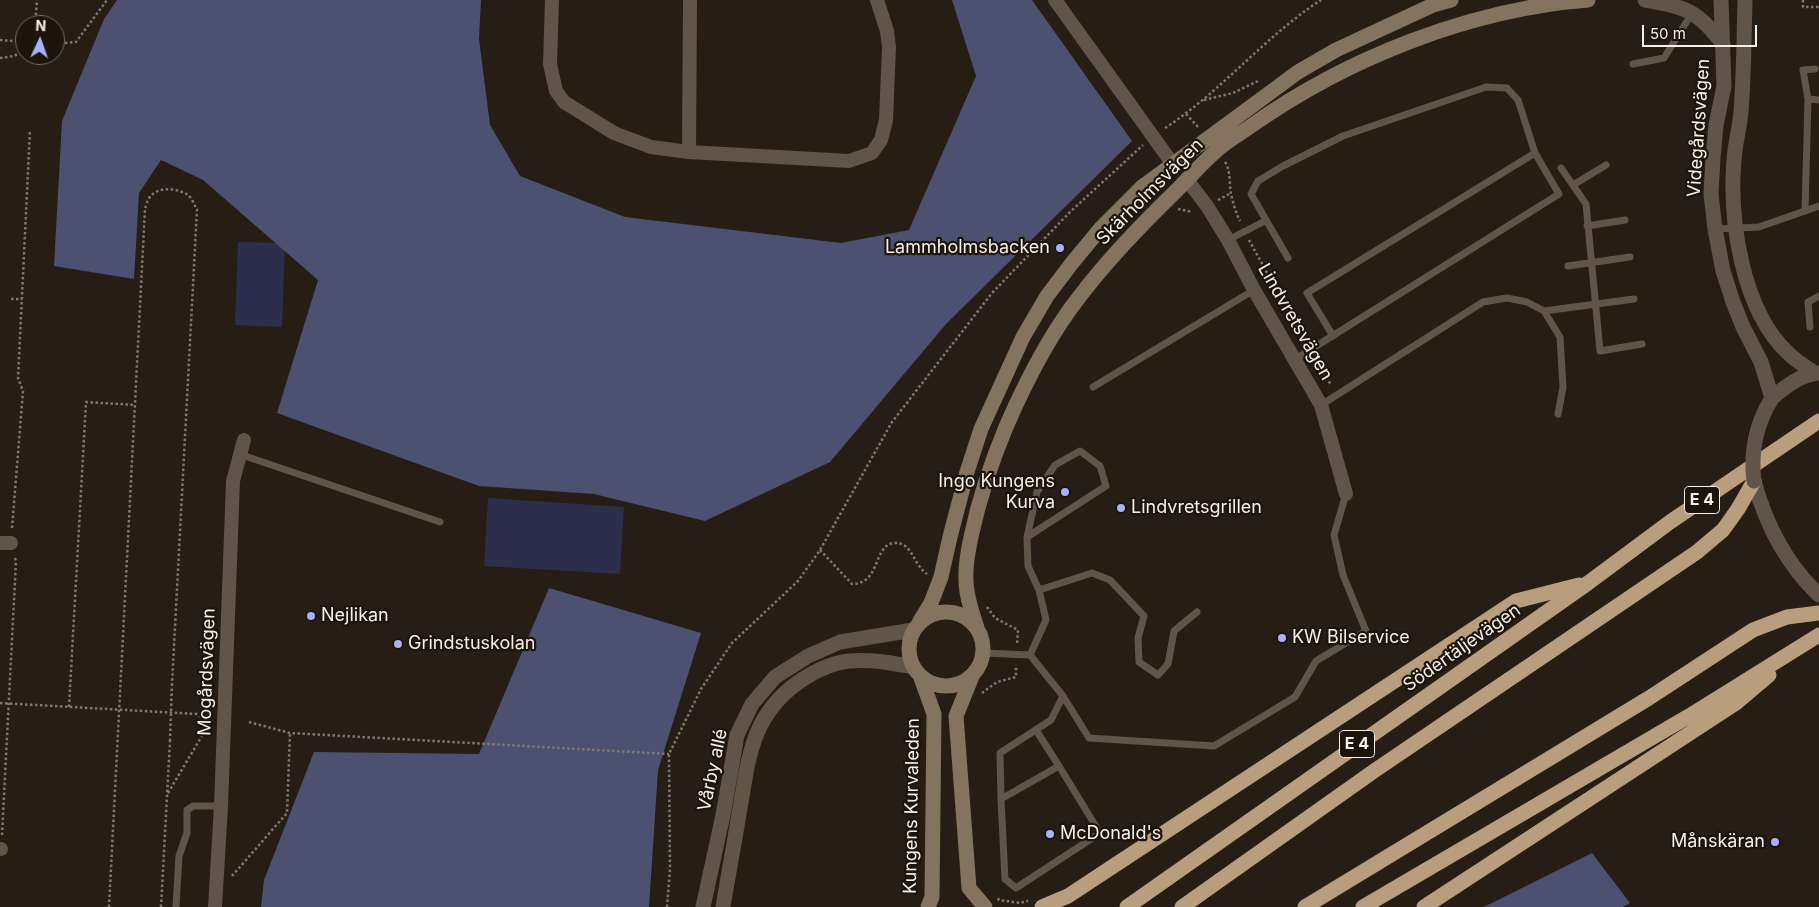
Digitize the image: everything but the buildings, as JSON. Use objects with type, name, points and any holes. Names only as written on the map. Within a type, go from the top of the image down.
[{"type":"highway","name":"Södertäljevägen","points":[[1127,907],[1678,517],[1819,421]]},
{"type":"highway","points":[[1182,907],[1374,771],[1697,552],[1723,530],[1754,481]]},
{"type":"highway","points":[[1036,904],[1068,896],[1516,601],[1588,582]]},
{"type":"highway","points":[[1305,907],[1649,698],[1753,630],[1787,617],[1819,613]]},
{"type":"highway","points":[[1363,907],[1689,716],[1815,638]]},
{"type":"highway","points":[[1424,907],[1736,703],[1815,638]]},
{"type":"main road","name":"Skärholmsvägen","points":[[917,625],[931,603],[942,577],[957,509],[981,428],[1023,337],[1047,296],[1101,228],[1142,187],[1172,163],[1298,72],[1336,50],[1433,5],[1451,0]]},
{"type":"main road","name":"Skärholmsvägen","points":[[977,628],[966,581],[967,558],[984,486],[1014,408],[1056,329],[1078,297],[1140,226],[1216,150],[1274,110],[1315,85],[1402,45],[1463,24],[1510,12],[1588,0]]},
{"type":"main road","points":[[1172,163],[1187,180]]},
{"type":"main road","points":[[950,611],[960,614],[977,628],[983,640],[984,653],[981,665],[961,683],[947,686],[933,684],[917,672],[908,655],[908,642],[917,625],[929,615],[950,611]]},
{"type":"main road","name":"Kungens Kurvaleden","points":[[917,672],[934,714],[932,897],[928,907]]},
{"type":"main road","points":[[973,674],[956,716],[969,888],[985,907]]},
{"type":"street","points":[[552,0],[550,64],[556,91],[564,102],[614,133],[651,147],[689,152],[850,161],[872,153],[881,140],[886,120],[889,47],[877,0]]},
{"type":"street","points":[[689,152],[690,0]]},
{"type":"street","points":[[1056,0],[1172,163]]},
{"type":"street","points":[[1645,0],[1668,3],[1692,13],[1710,27],[1723,44]]},
{"type":"street","name":"Videgårdsvägen","points":[[1721,0],[1724,86],[1716,125],[1711,194],[1715,230],[1723,271],[1733,302],[1743,327],[1761,362],[1772,398]]},
{"type":"street","name":"Videgårdsvägen","points":[[1745,0],[1745,51],[1741,114],[1734,159],[1733,197],[1735,228],[1746,279],[1771,334],[1788,354],[1817,373]]},
{"type":"street","name":"Lindvretsvägen","points":[[1187,180],[1208,206],[1321,405],[1346,494]]},
{"type":"street","points":[[1817,373],[1799,378],[1772,398],[1765,410],[1755,438],[1752,460],[1754,481],[1761,506],[1775,539],[1800,575],[1819,596]]},
{"type":"street","name":"Mogårdsvägen","points":[[215,902],[221,806],[233,480],[244,440]]},
{"type":"street","name":"Vårby allé","points":[[703,907],[723,815],[737,736],[752,704],[775,677],[808,656],[840,642],[917,625]]},
{"type":"street","name":"Vårby allé","points":[[723,907],[752,745],[766,715],[779,698],[812,673],[838,663],[862,660],[876,661],[917,672]]},
{"type":"lane","points":[[1632,64],[1664,58],[1692,13]]},
{"type":"lane","points":[[1805,211],[1808,99],[1802,70],[1815,69]]},
{"type":"lane","points":[[1288,258],[1251,194],[1258,181],[1283,166],[1343,136],[1486,87],[1507,88],[1518,100],[1535,154],[1559,194],[1294,360]]},
{"type":"lane","points":[[1808,99],[1819,100]]},
{"type":"lane","points":[[1333,336],[1307,293],[1535,154]]},
{"type":"lane","points":[[1573,185],[1606,165]]},
{"type":"lane","points":[[1560,168],[1586,204],[1600,351],[1642,344]]},
{"type":"lane","points":[[1715,230],[1759,227],[1819,206]]},
{"type":"lane","points":[[1228,240],[1265,220]]},
{"type":"lane","points":[[1587,226],[1625,220]]},
{"type":"lane","points":[[1568,266],[1630,257]]},
{"type":"lane","points":[[1093,387],[1254,290]]},
{"type":"lane","points":[[1810,328],[1808,302],[1819,296]]},
{"type":"lane","points":[[1321,405],[1483,302],[1507,298],[1527,302],[1544,311],[1560,337],[1563,386],[1558,414]]},
{"type":"lane","points":[[1544,311],[1634,299]]},
{"type":"lane","points":[[1027,537],[1106,486],[1100,466],[1080,451],[1055,465],[1036,492],[1027,537],[1028,566],[1039,590],[1046,620],[1030,655]]},
{"type":"lane","points":[[239,454],[440,522]]},
{"type":"lane","points":[[984,653],[1030,655],[1063,696],[1089,738],[1214,746],[1295,697],[1316,661],[1366,631],[1342,575],[1334,535],[1346,494]]},
{"type":"lane","points":[[1039,590],[1092,574],[1110,580],[1144,616],[1138,638],[1139,662],[1158,675],[1168,664],[1174,630],[1197,612]]},
{"type":"lane","points":[[1036,730],[1100,833],[1016,888],[1005,879],[1000,753],[1051,720],[1063,696]]},
{"type":"lane","points":[[1001,799],[1059,766]]},
{"type":"lane","points":[[176,907],[179,856],[187,833],[187,810],[193,806],[221,806]]},
{"type":"path","points":[[36,15],[37,0]]},
{"type":"path","points":[[65,43],[76,42],[107,0]]},
{"type":"path","points":[[667,907],[670,868],[669,754],[701,688],[732,643],[798,581],[820,550],[892,422],[992,293],[1070,212],[1152,136],[1186,114],[1296,16],[1321,0]]},
{"type":"path","points":[[1803,0],[1803,7],[1819,7]]},
{"type":"path","points":[[0,40],[15,41]]},
{"type":"path","points":[[0,58],[15,55]]},
{"type":"path","points":[[0,849],[16,561],[6,543],[23,391],[18,378],[30,130]]},
{"type":"path","points":[[109,907],[145,209],[150,197],[156,191],[168,189],[176,190],[189,196],[197,209],[161,907]]},
{"type":"path","points":[[1174,211],[1186,210],[1196,214],[1231,193],[1236,214],[1244,231],[1337,395]]},
{"type":"path","points":[[10,298],[22,299]]},
{"type":"path","points":[[69,707],[86,402],[135,405]]},
{"type":"path","points":[[820,550],[852,584],[864,582],[869,578],[883,551],[890,544],[896,543],[907,547],[926,574],[942,577]]},
{"type":"path","points":[[978,700],[989,687],[997,682],[1016,677],[1018,630],[996,618],[985,602]]},
{"type":"path","points":[[0,703],[197,714],[209,724],[168,793]]},
{"type":"path","points":[[249,722],[290,733],[669,754]]},
{"type":"path","points":[[215,902],[287,813],[290,733]]},
{"type":"path","points":[[993,893],[999,900],[1036,904]]},
{"type":"shaded area","points":[[117,0],[481,0],[479,39],[490,125],[520,176],[625,217],[841,243],[909,230],[976,76],[952,0],[1032,0],[1132,141],[946,324],[830,462],[705,521],[594,494],[479,486],[277,413],[318,280],[203,180],[161,160],[139,193],[134,279],[54,266],[62,121],[104,19]]},
{"type":"shaded area","points":[[238,242],[285,243],[282,327],[235,325]]},
{"type":"shaded area","points":[[488,498],[624,507],[620,574],[484,566]]},
{"type":"shaded area","points":[[549,588],[701,633],[658,770],[649,907],[261,907],[264,880],[314,752],[479,754]]},
{"type":"shaded area","points":[[1592,853],[1630,903],[1623,907],[1484,907]]},
{"type":"place","name":"Lammholmsbacken","points":[[1060,248]]},
{"type":"place","name":"Ingo Kungens Kurva","points":[[1065,492]]},
{"type":"place","name":"Lindvretsgrillen","points":[[1121,508]]},
{"type":"place","name":"Nejlikan","points":[[311,616]]},
{"type":"place","name":"KW Bilservice","points":[[1282,638]]},
{"type":"place","name":"Grindstuskolan","points":[[398,644]]},
{"type":"place","name":"McDonald's","points":[[1050,834]]},
{"type":"place","name":"Månskäran","points":[[1775,842]]}]
